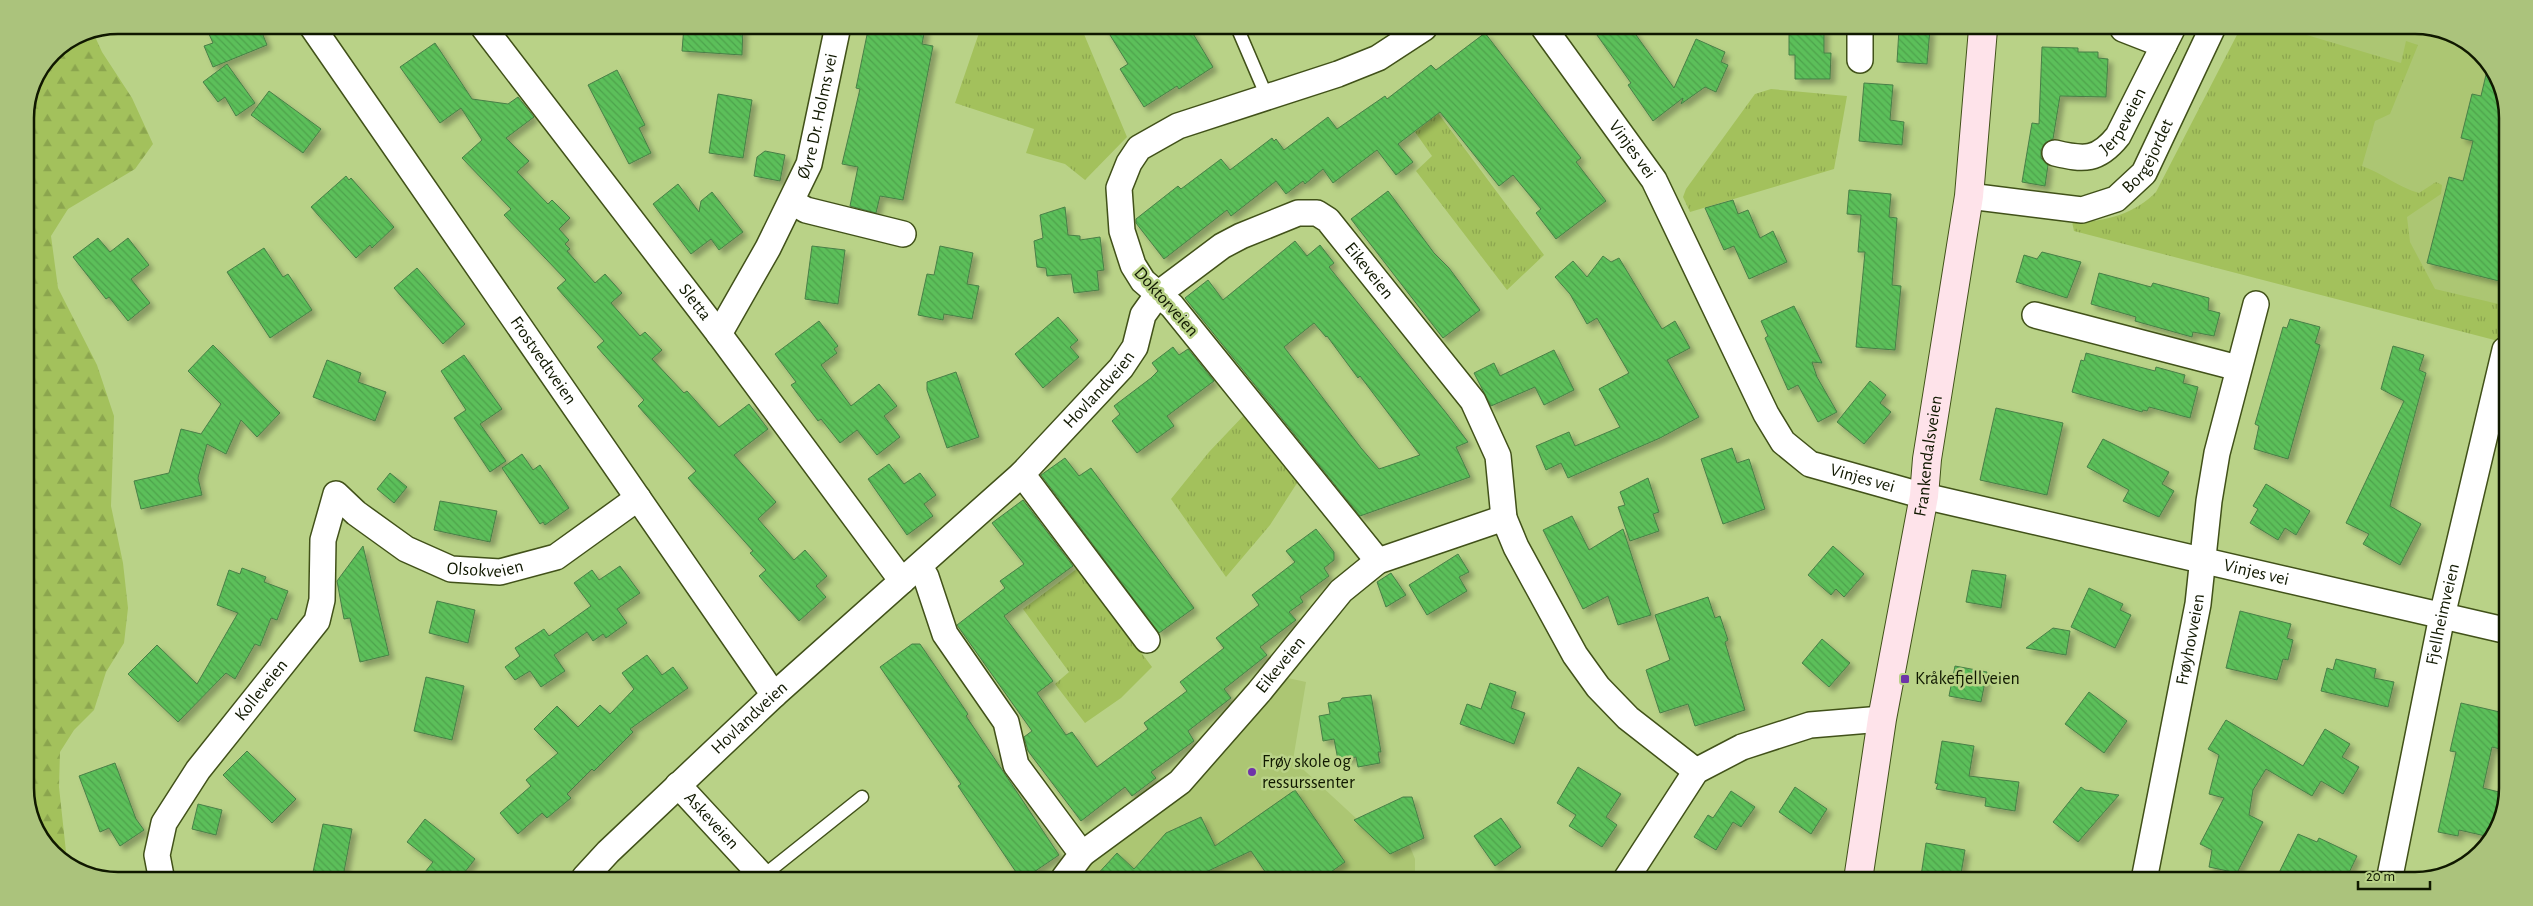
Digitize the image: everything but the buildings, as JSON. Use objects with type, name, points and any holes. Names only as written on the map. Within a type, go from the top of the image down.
[{"type":"main road","name":"Frankendalsveien","points":[[1859,872],[1882,719],[1924,496],[1927,459],[1969,196],[1983,34]]},
{"type":"street","name":"Frostvedtveien","points":[[317,34],[774,695]]},
{"type":"street","name":"Sletta","points":[[489,34],[718,334],[911,574]]},
{"type":"street","name":"Øvre Dr. Holms vei","points":[[718,334],[792,202],[808,164],[836,34]]},
{"type":"street","name":"Doktorveien","points":[[1378,561],[1172,306],[1143,281],[1133,265],[1122,231],[1119,188],[1129,163],[1140,148],[1178,126],[1338,74],[1378,58],[1415,34]]},
{"type":"street","name":"Vinjes vei","points":[[1548,34],[1654,180],[1766,414],[1783,442],[1810,464],[1924,496],[2499,629]]},
{"type":"street","points":[[1860,34],[1860,60]]},
{"type":"street","name":"Jerpeveien","points":[[2055,153],[2081,158],[2096,156],[2108,148],[2118,136],[2168,37],[2151,34]]},
{"type":"street","name":"Borgejordet","points":[[1969,196],[2082,210],[2116,199],[2144,173],[2210,34]]},
{"type":"street","points":[[792,202],[806,210],[902,234]]},
{"type":"street","name":"Eikeveien","points":[[1158,294],[1222,246],[1241,236],[1298,213],[1317,213],[1328,220],[1473,402],[1498,456],[1504,518],[1516,547],[1575,655],[1598,687],[1628,718],[1696,771]]},
{"type":"street","name":"Hovlandveien","points":[[590,872],[678,785],[774,695],[1022,474],[1121,368],[1135,347],[1143,316],[1158,294]]},
{"type":"street","name":"Frøyhovveien","points":[[2146,872],[2198,604],[2209,501],[2217,453],[2256,304]]},
{"type":"street","points":[[2036,315],[2238,368]]},
{"type":"street","name":"Fjellheimveien","points":[[2391,872],[2442,616],[2499,375]]},
{"type":"street","points":[[1022,474],[1147,640]]},
{"type":"street","name":"Olsokveien","points":[[336,494],[356,513],[406,549],[451,569],[500,572],[556,557],[638,498]]},
{"type":"street","name":"Kolleveien","points":[[160,872],[157,854],[164,823],[198,770],[316,621],[322,600],[323,540],[328,515],[336,494]]},
{"type":"street","name":"Eikeveien","points":[[1082,854],[1107,833],[1158,800],[1180,782],[1259,692],[1341,591],[1378,561],[1504,518]]},
{"type":"street","points":[[911,574],[926,577],[945,634],[1006,722],[1016,765],[1082,854],[1068,872]]},
{"type":"street","points":[[1631,872],[1696,771],[1742,747],[1810,725],[1882,719]]},
{"type":"street","name":"Askeveien","points":[[678,785],[759,872]]},
{"type":"lane","points":[[1240,34],[1267,96]]},
{"type":"lane","points":[[770,872],[862,797]]},
{"type":"shaded area","points":[[2285,34],[2426,34],[2442,38],[2462,48],[2475,58],[2491,81],[2498,101],[2499,112],[2499,313],[2399,287]]},
{"type":"shaded area","name":"Frøy skole og ressurssenter","points":[[1283,677],[1306,682],[1293,760],[1358,820],[1408,842],[1415,859],[1415,872],[1083,872]]},
{"type":"green space","points":[[979,34],[1084,34],[1127,137],[1085,180],[1065,164],[1026,153],[1034,129],[955,103]]},
{"type":"green space","points":[[2237,34],[2303,34],[2401,63],[2406,41],[2418,45],[2390,114],[2375,121],[2362,166],[2419,193],[2436,182],[2442,185],[2441,194],[2407,217],[2410,242],[2435,289],[2499,304],[2499,341],[2074,231],[2072,222],[2095,221],[2117,216],[2148,200],[2156,192]]},
{"type":"green space","points":[[95,37],[102,52],[132,98],[153,144],[135,169],[68,209],[51,236],[58,288],[97,365],[114,416],[111,506],[123,563],[128,608],[124,643],[106,672],[94,710],[74,730],[60,752],[59,787],[66,854],[58,848],[45,830],[35,805],[34,794],[34,118],[35,101],[48,71],[58,58],[71,48]]},
{"type":"green space","points":[[1771,89],[1847,96],[1834,169],[1690,212],[1683,197],[1686,189],[1755,94]]},
{"type":"green space","points":[[1438,113],[1544,255],[1507,290],[1416,171],[1432,156],[1415,132]]},
{"type":"green space","points":[[1246,413],[1299,480],[1270,525],[1226,577],[1171,499],[1209,452]]},
{"type":"green space","points":[[1078,568],[1152,667],[1121,698],[1085,723],[1055,684],[1069,672],[1023,609]]},
{"type":"place","name":"Kråkefjellveien","points":[[1905,679]]},
{"type":"place","name":"Frøy skole og ressurssenter","points":[[1252,772]]}]
